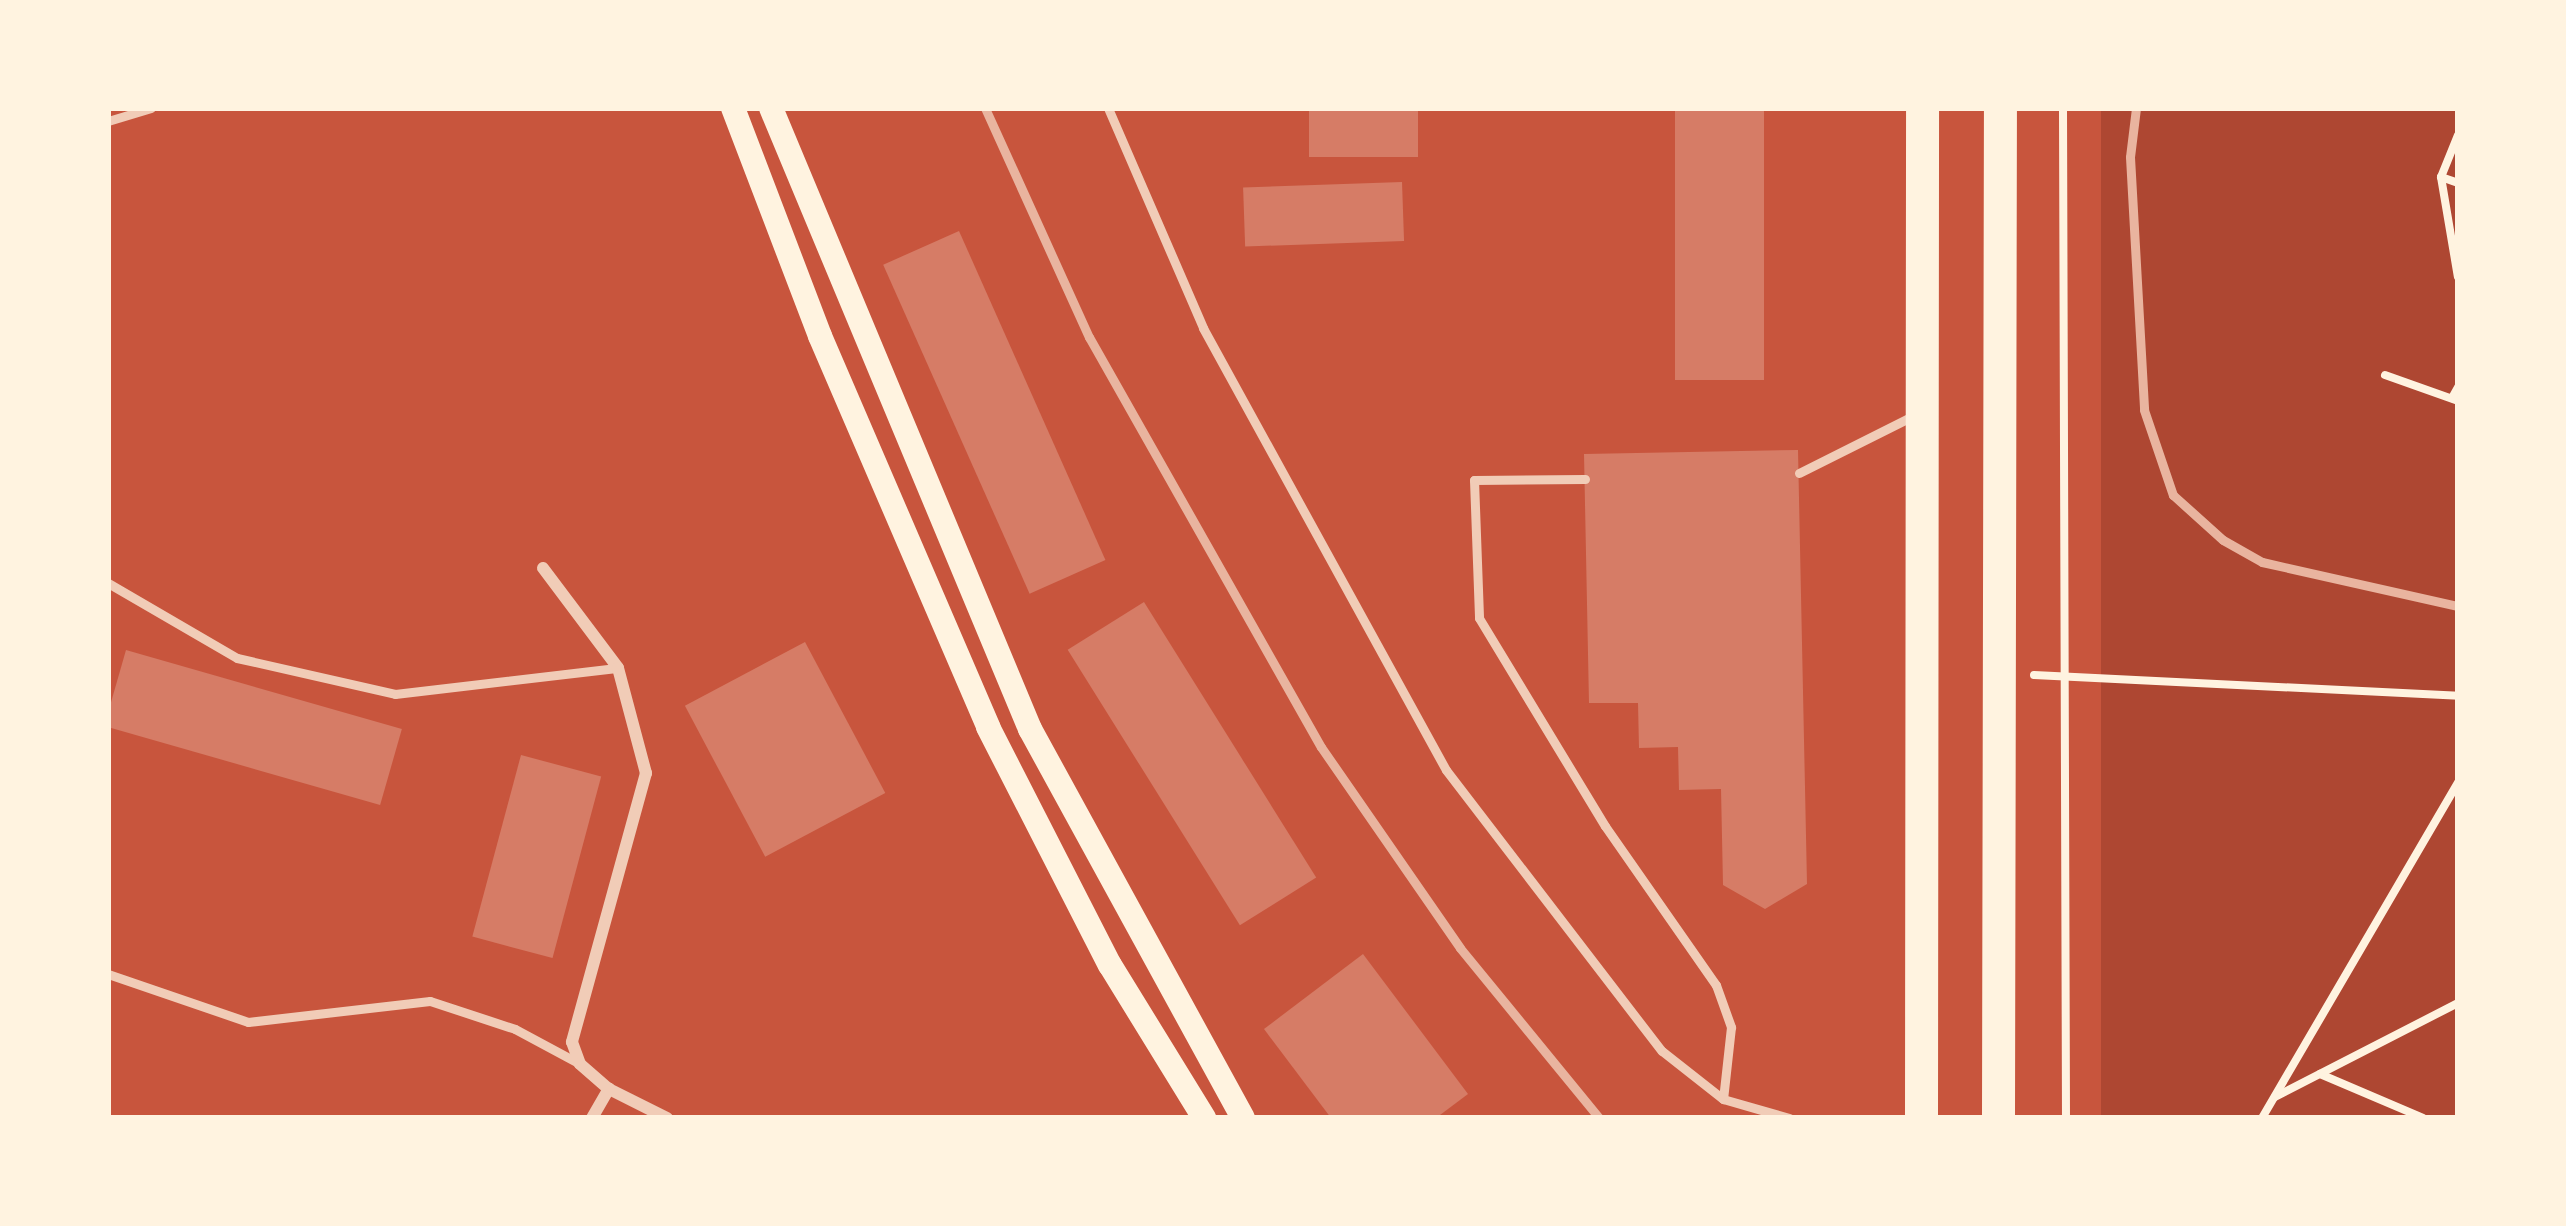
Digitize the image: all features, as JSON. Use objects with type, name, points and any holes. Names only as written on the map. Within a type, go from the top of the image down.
[{"type":"highway","points":[[1921,1118],[1922,108]]},
{"type":"highway","points":[[1998,1118],[2000,108]]},
{"type":"main road","points":[[734,108],[820,336],[988,728],[1110,965],[1204,1118]]},
{"type":"main road","points":[[771,108],[1030,729],[1243,1118]]},
{"type":"street","points":[[543,568],[618,668],[646,773],[572,1042],[580,1064],[609,1089],[667,1118]]},
{"type":"street","points":[[592,1118],[609,1089]]},
{"type":"lane","points":[[108,121],[152,108]]},
{"type":"lane","points":[[1108,108],[1203,328],[1446,770],[1662,1051],[1723,1099],[1789,1118]]},
{"type":"lane","points":[[1798,473],[1922,412]]},
{"type":"lane","points":[[1585,479],[1474,480],[1479,618],[1605,826],[1716,985],[1732,1027],[1723,1099]]},
{"type":"lane","points":[[108,584],[237,658],[395,694],[618,668]]},
{"type":"lane","points":[[108,974],[248,1022],[430,1001],[514,1029],[580,1064]]},
{"type":"path","points":[[2063,108],[2066,1118]]},
{"type":"path","points":[[2458,135],[2440,177],[2458,277]]},
{"type":"path","points":[[2440,177],[2458,183]]},
{"type":"path","points":[[2385,375],[2455,400],[2458,387]]},
{"type":"path","points":[[1999,673],[2458,696]]},
{"type":"path","points":[[2262,1118],[2458,782]]},
{"type":"path","points":[[2274,1098],[2458,1003]]},
{"type":"path","points":[[2320,1074],[2423,1118]]},
{"type":"shaded area","points":[[2101,108],[2458,108],[2458,1118],[2101,1118]]},
{"type":"building","points":[[1309,108],[1418,108],[1418,157],[1309,157]]},
{"type":"building","points":[[1675,108],[1764,108],[1764,380],[1675,380]]},
{"type":"building","points":[[1402,182],[1404,241],[1245,247],[1243,188]]},
{"type":"building","points":[[959,231],[1105,560],[1030,594],[883,265]]},
{"type":"building","points":[[1798,450],[1807,884],[1765,909],[1723,885],[1721,789],[1679,790],[1678,747],[1639,748],[1638,703],[1589,703],[1584,454]]},
{"type":"building","points":[[1144,602],[1316,878],[1240,925],[1068,650]]},
{"type":"building","points":[[805,642],[885,793],[765,857],[685,706]]},
{"type":"building","points":[[126,650],[402,729],[380,805],[108,727]]},
{"type":"building","points":[[521,755],[601,776],[553,958],[472,937]]},
{"type":"building","points":[[1363,954],[1468,1094],[1436,1118],[1331,1118],[1264,1029]]},
{"type":"railway","points":[[985,108],[1089,337],[1321,747],[1460,948],[1599,1118]]},
{"type":"railway","points":[[2136,108],[2130,157],[2144,410],[2173,495],[2223,540],[2262,562],[2458,606]]}]
